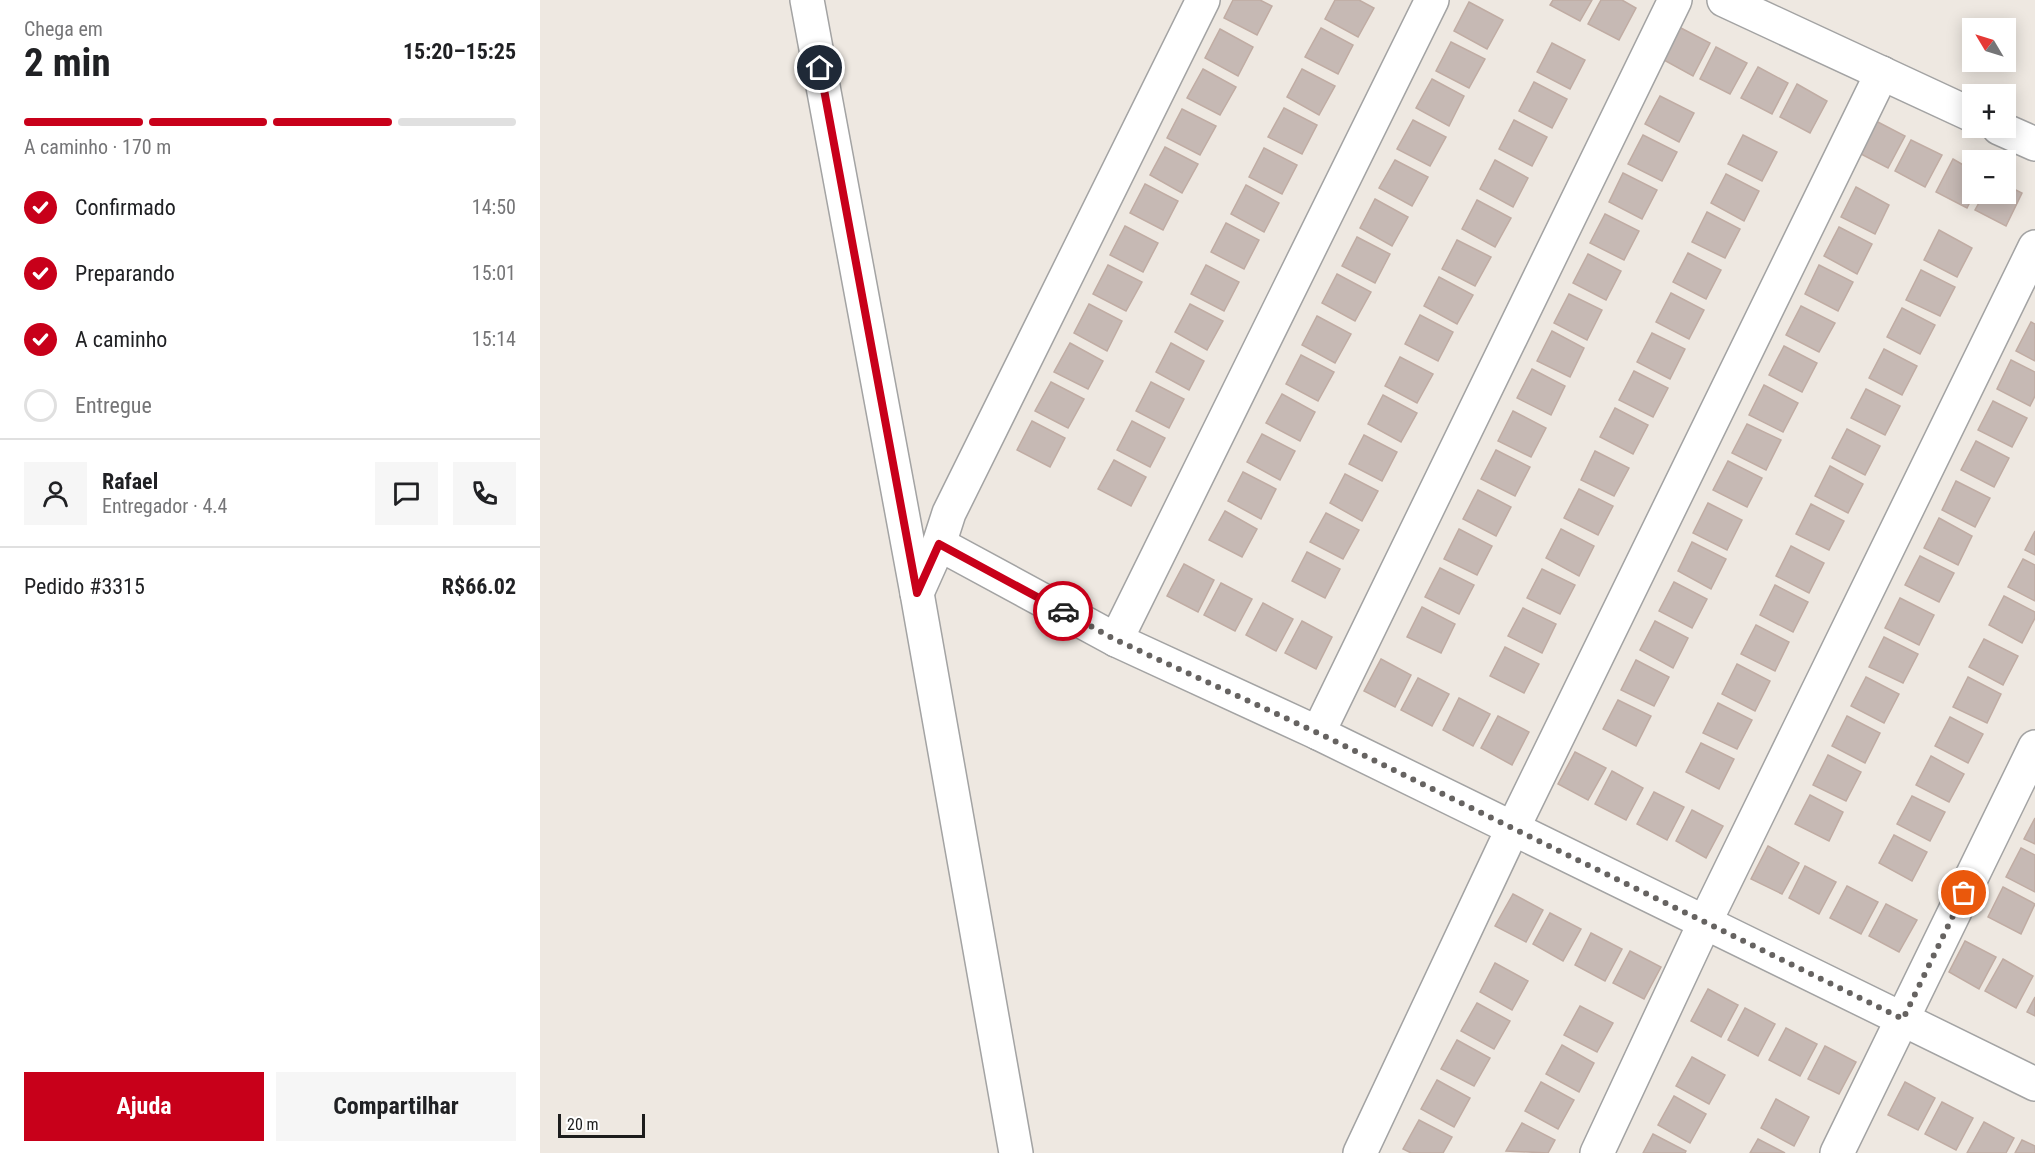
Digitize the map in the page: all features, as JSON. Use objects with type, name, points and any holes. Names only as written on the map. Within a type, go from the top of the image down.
[{"type":"street","points":[[807,0],[917,593],[1016,1153]]},
{"type":"street","points":[[917,593],[939,544],[949,513],[1203,0]]},
{"type":"street","points":[[1116,640],[1431,0]]},
{"type":"street","points":[[1318,733],[1675,0]]},
{"type":"street","points":[[1725,0],[1962,110]]},
{"type":"street","points":[[1360,1153],[1513,828],[1882,73]]},
{"type":"street","points":[[2016,136],[2035,144]]},
{"type":"street","points":[[1596,1153],[1705,922],[2035,247]]},
{"type":"street","points":[[939,544],[1116,640],[1318,733],[2035,1084]]},
{"type":"street","points":[[1837,1153],[2035,747]]},
{"type":"building","points":[[1233,0],[1260,0],[1272,6],[1257,35],[1224,18]]},
{"type":"building","points":[[1335,0],[1359,0],[1374,8],[1358,37],[1325,19]]},
{"type":"building","points":[[1553,0],[1592,0],[1580,21],[1550,5]]},
{"type":"building","points":[[1601,0],[1622,0],[1636,8],[1619,40],[1588,24]]},
{"type":"building","points":[[1469,2],[1503,20],[1487,49],[1454,31]]},
{"type":"building","points":[[1679,27],[1710,43],[1693,76],[1662,59]]},
{"type":"building","points":[[1321,28],[1353,45],[1338,74],[1305,57]]},
{"type":"building","points":[[1220,29],[1253,47],[1238,76],[1205,58]]},
{"type":"building","points":[[1451,42],[1485,59],[1469,88],[1436,71]]},
{"type":"building","points":[[1552,43],[1585,60],[1570,89],[1537,72]]},
{"type":"building","points":[[1716,47],[1747,63],[1730,94],[1700,79]]},
{"type":"building","points":[[1758,67],[1788,83],[1772,114],[1741,98]]},
{"type":"building","points":[[1203,69],[1236,87],[1220,115],[1187,98]]},
{"type":"building","points":[[1302,69],[1335,86],[1319,115],[1287,97]]},
{"type":"building","points":[[1432,79],[1464,96],[1449,126],[1416,108]]},
{"type":"building","points":[[1534,82],[1567,99],[1552,128],[1519,111]]},
{"type":"building","points":[[1797,84],[1827,101],[1810,133],[1780,117]]},
{"type":"building","points":[[1660,96],[1694,113],[1679,142],[1645,124]]},
{"type":"building","points":[[1284,108],[1317,125],[1302,154],[1268,137]]},
{"type":"building","points":[[1182,109],[1216,126],[1200,155],[1167,138]]},
{"type":"building","points":[[1413,120],[1446,137],[1430,166],[1397,149]]},
{"type":"building","points":[[1514,120],[1547,137],[1532,166],[1499,149]]},
{"type":"building","points":[[1874,120],[1905,136],[1888,168],[1857,152]]},
{"type":"building","points":[[1643,135],[1677,152],[1662,181],[1628,164]]},
{"type":"building","points":[[1743,135],[1777,152],[1762,181],[1728,164]]},
{"type":"building","points":[[1911,140],[1942,155],[1925,187],[1895,171]]},
{"type":"building","points":[[1165,147],[1198,164],[1182,193],[1150,175]]},
{"type":"building","points":[[1264,148],[1297,165],[1282,194],[1249,177]]},
{"type":"building","points":[[1953,159],[1962,164],[1962,204],[1969,204],[1967,208],[1936,192]]},
{"type":"building","points":[[1395,160],[1428,177],[1412,206],[1379,188]]},
{"type":"building","points":[[1495,160],[1528,178],[1513,207],[1480,189]]},
{"type":"building","points":[[1623,173],[1657,190],[1642,219],[1609,202]]},
{"type":"building","points":[[1726,174],[1759,191],[1744,221],[1711,203]]},
{"type":"building","points":[[1145,184],[1178,201],[1163,230],[1130,213]]},
{"type":"building","points":[[1246,185],[1279,203],[1264,232],[1231,214]]},
{"type":"building","points":[[1856,187],[1889,205],[1875,234],[1841,217]]},
{"type":"building","points":[[2016,190],[2022,193],[2006,226],[1975,210],[1978,204],[2016,204]]},
{"type":"building","points":[[1375,199],[1408,217],[1392,246],[1360,228]]},
{"type":"building","points":[[1477,200],[1511,218],[1495,247],[1462,229]]},
{"type":"building","points":[[1707,212],[1740,229],[1725,258],[1692,242]]},
{"type":"building","points":[[1605,214],[1639,231],[1624,260],[1590,243]]},
{"type":"building","points":[[1226,223],[1259,240],[1244,269],[1211,252]]},
{"type":"building","points":[[1125,226],[1158,243],[1143,272],[1110,255]]},
{"type":"building","points":[[1839,227],[1872,244],[1857,274],[1824,256]]},
{"type":"building","points":[[1939,230],[1972,248],[1957,277],[1924,260]]},
{"type":"building","points":[[1357,237],[1390,254],[1375,283],[1342,266]]},
{"type":"building","points":[[1457,240],[1491,257],[1475,286],[1442,269]]},
{"type":"building","points":[[1688,253],[1721,270],[1706,299],[1673,282]]},
{"type":"building","points":[[1588,254],[1621,271],[1606,300],[1573,283]]},
{"type":"building","points":[[1108,265],[1142,282],[1126,311],[1093,294]]},
{"type":"building","points":[[1206,265],[1239,282],[1224,311],[1191,294]]},
{"type":"building","points":[[1819,265],[1853,282],[1838,311],[1805,294]]},
{"type":"building","points":[[1921,270],[1955,287],[1940,316],[1906,300]]},
{"type":"building","points":[[1337,274],[1371,292],[1355,321],[1322,303]]},
{"type":"building","points":[[1439,277],[1473,295],[1457,324],[1424,306]]},
{"type":"building","points":[[1671,293],[1704,310],[1689,339],[1656,322]]},
{"type":"building","points":[[1569,294],[1602,310],[1587,340],[1554,323]]},
{"type":"building","points":[[1089,304],[1122,321],[1107,351],[1074,333]]},
{"type":"building","points":[[1190,304],[1223,321],[1207,350],[1175,332]]},
{"type":"building","points":[[1801,306],[1835,323],[1819,352],[1786,335]]},
{"type":"building","points":[[1902,308],[1935,325],[1920,354],[1887,337]]},
{"type":"building","points":[[1420,315],[1453,332],[1438,361],[1405,344]]},
{"type":"building","points":[[1317,316],[1351,334],[1335,363],[1302,345]]},
{"type":"building","points":[[2031,322],[2035,324],[2035,361],[2016,351]]},
{"type":"building","points":[[1552,331],[1584,348],[1570,377],[1537,361]]},
{"type":"building","points":[[1652,333],[1685,349],[1670,379],[1637,362]]},
{"type":"building","points":[[1070,343],[1103,361],[1088,389],[1054,372]]},
{"type":"building","points":[[1171,343],[1204,361],[1189,390],[1156,372]]},
{"type":"building","points":[[1784,346],[1817,363],[1802,392],[1769,375]]},
{"type":"building","points":[[1884,349],[1917,366],[1902,395],[1869,378]]},
{"type":"building","points":[[1301,355],[1334,372],[1318,401],[1286,384]]},
{"type":"building","points":[[1400,357],[1433,374],[1417,403],[1385,386]]},
{"type":"building","points":[[2011,360],[2035,372],[2035,396],[2030,406],[1997,389]]},
{"type":"building","points":[[1532,369],[1565,386],[1551,415],[1517,398]]},
{"type":"building","points":[[1634,371],[1668,388],[1653,417],[1619,400]]},
{"type":"building","points":[[1051,382],[1084,399],[1068,428],[1035,411]]},
{"type":"building","points":[[1151,382],[1184,399],[1169,428],[1136,411]]},
{"type":"building","points":[[1764,385],[1798,403],[1783,432],[1749,415]]},
{"type":"building","points":[[1866,389],[1900,406],[1885,435],[1851,418]]},
{"type":"building","points":[[1282,394],[1315,412],[1300,441],[1266,423]]},
{"type":"building","points":[[1383,395],[1417,413],[1401,442],[1368,424]]},
{"type":"building","points":[[1993,401],[2027,418],[2012,447],[1978,430]]},
{"type":"building","points":[[1615,408],[1648,425],[1633,454],[1600,437]]},
{"type":"building","points":[[1513,411],[1546,428],[1531,457],[1498,441]]},
{"type":"building","points":[[1032,421],[1065,438],[1050,467],[1017,450]]},
{"type":"building","points":[[1132,421],[1165,438],[1150,467],[1117,450]]},
{"type":"building","points":[[1747,424],[1781,440],[1766,470],[1732,453]]},
{"type":"building","points":[[1847,429],[1880,446],[1865,475],[1832,458]]},
{"type":"building","points":[[1262,434],[1295,451],[1280,480],[1247,462]]},
{"type":"building","points":[[1364,435],[1397,452],[1382,481],[1349,464]]},
{"type":"building","points":[[1976,441],[2009,458],[1994,487],[1961,470]]},
{"type":"building","points":[[1496,450],[1530,467],[1515,496],[1481,479]]},
{"type":"building","points":[[1595,451],[1629,468],[1614,496],[1581,480]]},
{"type":"building","points":[[1114,460],[1146,477],[1131,506],[1098,489]]},
{"type":"building","points":[[1728,461],[1762,478],[1747,507],[1713,490]]},
{"type":"building","points":[[1830,466],[1863,484],[1848,513],[1815,496]]},
{"type":"building","points":[[1243,472],[1276,489],[1261,519],[1228,501]]},
{"type":"building","points":[[1345,474],[1378,491],[1362,521],[1330,503]]},
{"type":"building","points":[[1956,481],[1990,498],[1975,527],[1942,510]]},
{"type":"building","points":[[1579,489],[1613,506],[1598,535],[1564,518]]},
{"type":"building","points":[[1478,490],[1511,507],[1496,536],[1463,519]]},
{"type":"building","points":[[1708,503],[1742,520],[1727,550],[1693,533]]},
{"type":"building","points":[[1811,504],[1844,521],[1829,550],[1796,534]]},
{"type":"building","points":[[1225,511],[1257,529],[1242,557],[1209,540]]},
{"type":"building","points":[[1326,513],[1359,530],[1343,559],[1310,542]]},
{"type":"building","points":[[1939,518],[1972,536],[1958,565],[1924,548]]},
{"type":"building","points":[[1459,529],[1492,546],[1477,575],[1444,559]]},
{"type":"building","points":[[1561,529],[1594,546],[1579,576],[1546,558]]},
{"type":"building","points":[[2035,531],[2035,555],[2025,550]]},
{"type":"building","points":[[1692,542],[1726,559],[1711,589],[1678,571]]},
{"type":"building","points":[[1791,546],[1824,563],[1809,593],[1776,576]]},
{"type":"building","points":[[1307,552],[1340,569],[1325,598],[1292,581]]},
{"type":"building","points":[[1920,556],[1954,573],[1939,602],[1905,585]]},
{"type":"building","points":[[2023,559],[2035,565],[2035,601],[2008,587]]},
{"type":"building","points":[[1184,564],[1214,580],[1198,612],[1167,596]]},
{"type":"building","points":[[1440,568],[1474,585],[1459,614],[1425,597]]},
{"type":"building","points":[[1542,569],[1575,585],[1560,614],[1527,598]]},
{"type":"building","points":[[1674,582],[1707,599],[1692,628],[1659,611]]},
{"type":"building","points":[[1221,583],[1252,599],[1235,631],[1204,615]]},
{"type":"building","points":[[1775,585],[1808,602],[1793,632],[1760,615]]},
{"type":"building","points":[[2004,596],[2035,612],[2035,618],[2022,643],[1989,625]]},
{"type":"building","points":[[1900,598],[1934,615],[1919,645],[1885,628]]},
{"type":"building","points":[[1263,603],[1293,619],[1276,651],[1246,635]]},
{"type":"building","points":[[1422,607],[1455,624],[1441,653],[1407,637]]},
{"type":"building","points":[[1523,608],[1556,624],[1542,653],[1508,636]]},
{"type":"building","points":[[1302,621],[1332,637],[1316,669],[1285,653]]},
{"type":"building","points":[[1655,621],[1688,638],[1673,668],[1640,650]]},
{"type":"building","points":[[1756,625],[1789,642],[1775,671],[1741,654]]},
{"type":"building","points":[[1884,637],[1918,654],[1903,683],[1869,667]]},
{"type":"building","points":[[1984,639],[2018,656],[2003,685],[1969,667]]},
{"type":"building","points":[[1505,647],[1539,664],[1524,693],[1490,676]]},
{"type":"building","points":[[1381,659],[1411,675],[1395,707],[1364,691]]},
{"type":"building","points":[[1636,660],[1669,677],[1654,706],[1621,690]]},
{"type":"building","points":[[1737,664],[1770,681],[1755,711],[1722,694]]},
{"type":"building","points":[[1866,677],[1899,694],[1884,723],[1851,706]]},
{"type":"building","points":[[1968,677],[2001,694],[1987,723],[1953,707]]},
{"type":"building","points":[[1418,678],[1449,694],[1432,726],[1401,710]]},
{"type":"building","points":[[1459,698],[1490,714],[1473,746],[1443,730]]},
{"type":"building","points":[[1618,700],[1651,716],[1636,746],[1603,729]]},
{"type":"building","points":[[1718,703],[1752,720],[1737,749],[1703,733]]},
{"type":"building","points":[[1498,716],[1529,732],[1512,765],[1481,748]]},
{"type":"building","points":[[1847,716],[1880,733],[1865,763],[1832,746]]},
{"type":"building","points":[[1950,717],[1983,734],[1968,763],[1935,746]]},
{"type":"building","points":[[1701,743],[1734,759],[1719,789],[1686,772]]},
{"type":"building","points":[[1575,752],[1606,768],[1588,800],[1558,784]]},
{"type":"building","points":[[1828,755],[1861,772],[1846,801],[1813,785]]},
{"type":"building","points":[[1931,756],[1964,774],[1949,802],[1916,785]]},
{"type":"building","points":[[1612,771],[1643,788],[1626,820],[1595,804]]},
{"type":"building","points":[[1654,792],[1684,807],[1667,840],[1637,824]]},
{"type":"building","points":[[1810,795],[1843,812],[1829,841],[1795,824]]},
{"type":"building","points":[[1912,796],[1945,812],[1930,841],[1897,824]]},
{"type":"building","points":[[1692,810],[1723,826],[1706,858],[1676,841]]},
{"type":"building","points":[[2035,818],[2035,844],[2024,839]]},
{"type":"building","points":[[1894,835],[1927,852],[1912,881],[1879,863]]},
{"type":"building","points":[[1768,846],[1799,863],[1782,894],[1751,879]]},
{"type":"building","points":[[2021,848],[2035,855],[2035,892],[2006,877]]},
{"type":"building","points":[[1805,866],[1836,882],[1819,914],[1789,898]]},
{"type":"building","points":[[1847,886],[1878,902],[1861,934],[1830,918]]},
{"type":"building","points":[[2003,887],[2035,904],[2021,934],[1988,917]]},
{"type":"building","points":[[1513,894],[1543,910],[1526,942],[1495,926]]},
{"type":"building","points":[[1886,904],[1917,920],[1899,952],[1869,936]]},
{"type":"building","points":[[1550,913],[1581,929],[1563,961],[1533,944]]},
{"type":"building","points":[[1591,933],[1622,949],[1605,981],[1575,965]]},
{"type":"building","points":[[1965,941],[1996,957],[1979,989],[1949,972]]},
{"type":"building","points":[[1630,951],[1661,967],[1644,999],[1613,983]]},
{"type":"building","points":[[2003,959],[2033,976],[2016,1008],[1985,991]]},
{"type":"building","points":[[1495,963],[1528,981],[1512,1010],[1480,992]]},
{"type":"building","points":[[1708,989],[1738,1005],[1721,1037],[1691,1021]]},
{"type":"building","points":[[2035,997],[2035,1016],[2027,1012]]},
{"type":"building","points":[[1477,1003],[1510,1021],[1494,1049],[1461,1031]]},
{"type":"building","points":[[1580,1006],[1613,1023],[1597,1052],[1564,1035]]},
{"type":"building","points":[[1745,1008],[1775,1024],[1758,1056],[1728,1040]]},
{"type":"building","points":[[1786,1028],[1817,1044],[1800,1076],[1769,1060]]},
{"type":"building","points":[[1457,1040],[1490,1058],[1474,1086],[1441,1069]]},
{"type":"building","points":[[1562,1045],[1594,1063],[1579,1092],[1546,1074]]},
{"type":"building","points":[[1825,1046],[1856,1062],[1839,1094],[1808,1079]]},
{"type":"building","points":[[1692,1057],[1725,1075],[1709,1104],[1676,1086]]},
{"type":"building","points":[[1437,1080],[1470,1098],[1454,1127],[1421,1109]]},
{"type":"building","points":[[1541,1082],[1574,1100],[1558,1129],[1525,1111]]},
{"type":"building","points":[[1905,1082],[1935,1098],[1918,1130],[1888,1115]]},
{"type":"building","points":[[1674,1096],[1706,1114],[1690,1143],[1658,1125]]},
{"type":"building","points":[[1776,1099],[1809,1117],[1794,1146],[1761,1128]]},
{"type":"building","points":[[1942,1102],[1973,1118],[1956,1150],[1925,1134]]},
{"type":"building","points":[[1419,1120],[1452,1137],[1443,1153],[1411,1153],[1403,1149]]},
{"type":"building","points":[[1984,1122],[2014,1138],[2006,1153],[1967,1153]]},
{"type":"building","points":[[1522,1123],[1555,1140],[1548,1153],[1506,1151]]},
{"type":"building","points":[[1653,1134],[1686,1151],[1685,1153],[1643,1153]]},
{"type":"building","points":[[1758,1139],[1785,1153],[1750,1153]]},
{"type":"building","points":[[2022,1140],[2035,1146],[2035,1153],[2015,1153]]},
{"type":"way so far","points":[[1063,611],[1116,640],[1318,733],[1903,1019],[1964,893]]},
{"type":"route","points":[[820,68],[917,593],[939,544],[1063,611]]}]
